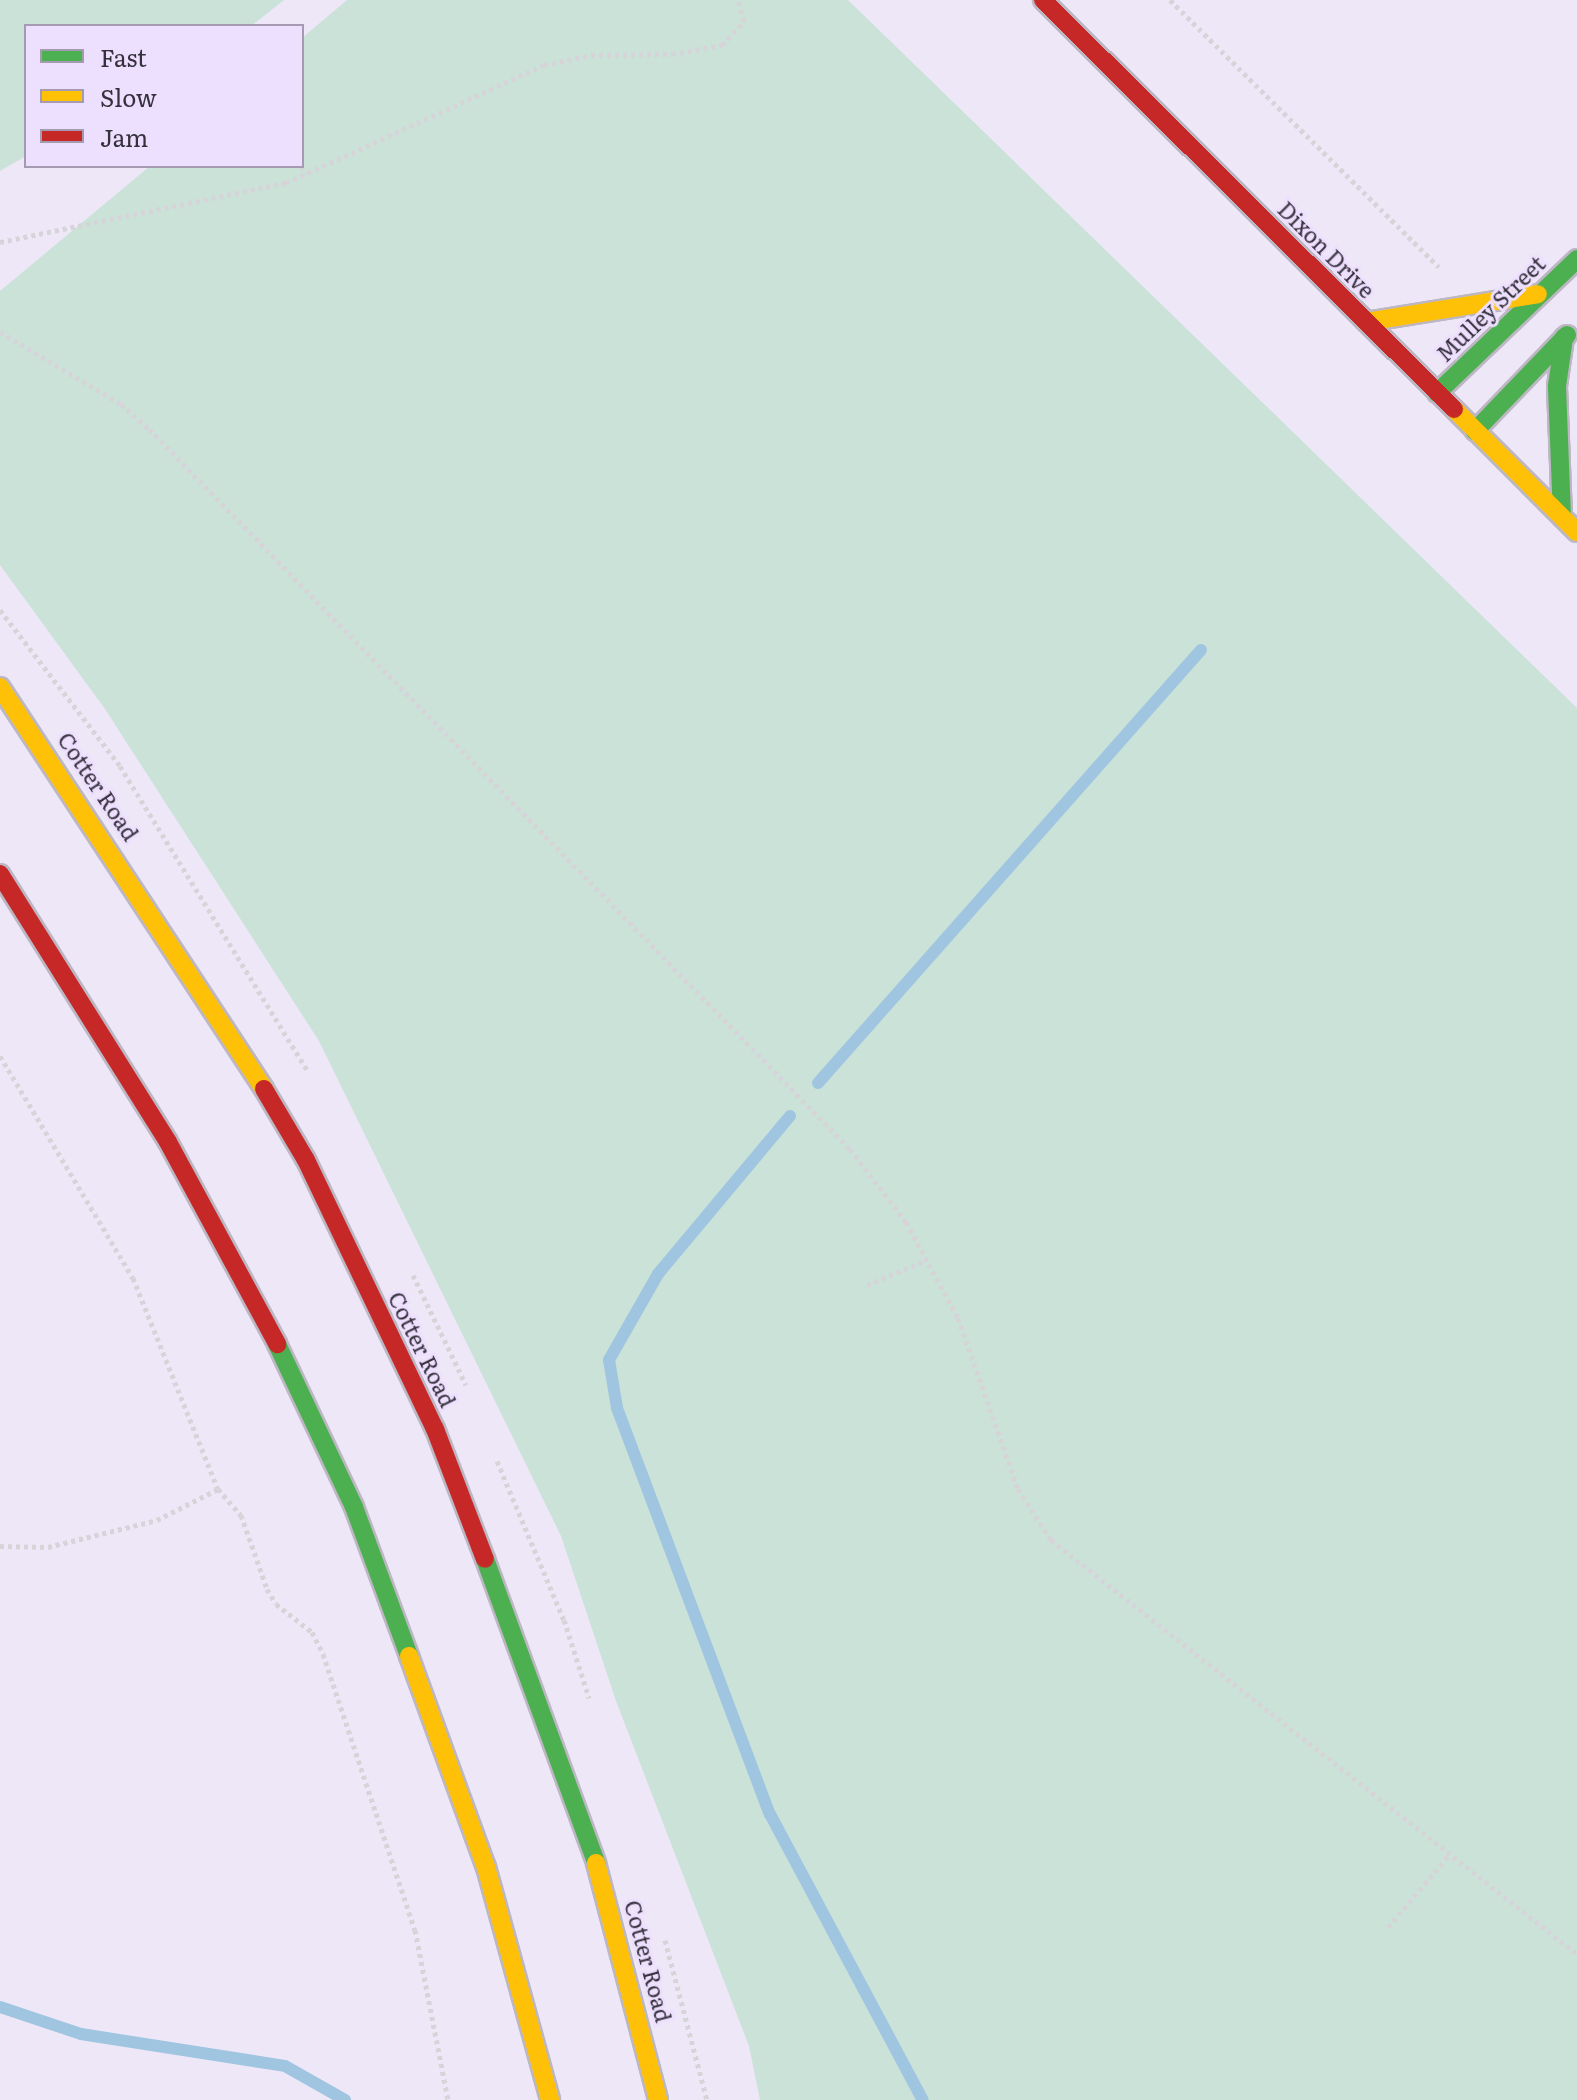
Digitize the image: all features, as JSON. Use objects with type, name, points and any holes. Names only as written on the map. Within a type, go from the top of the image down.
[{"type":"main road","name":"Dixon Drive","points":[[1043,0],[1577,532]]},
{"type":"main road","name":"Mulley Street","points":[[1437,393],[1577,259]]},
{"type":"main road","points":[[1366,322],[1538,294]]},
{"type":"main road","points":[[1475,431],[1571,331]]},
{"type":"main road","points":[[1562,517],[1557,386],[1571,331]]},
{"type":"main road","name":"Cotter Road","points":[[0,687],[238,1044],[306,1160],[428,1415],[565,1767],[606,1894],[658,2100]]},
{"type":"main road","points":[[0,874],[57,956],[168,1142],[266,1321],[354,1507],[486,1867],[550,2100]]},
{"type":"path","points":[[0,242],[306,174],[544,65],[591,55],[672,54],[722,45],[744,21],[738,0]]},
{"type":"path","points":[[1170,0],[1476,304]]},
{"type":"path","points":[[302,168],[306,174]]},
{"type":"path","points":[[0,332],[121,404],[178,456],[801,1096],[884,1191],[927,1260],[958,1318],[1018,1489],[1051,1540],[1577,1954]]},
{"type":"path","points":[[0,1056],[133,1278],[218,1489],[241,1515],[276,1604],[312,1632],[323,1654],[415,1930],[448,2100]]},
{"type":"path","points":[[867,1285],[927,1260]]},
{"type":"path","points":[[0,1546],[48,1547],[157,1520],[218,1489]]},
{"type":"path","points":[[1388,1927],[1449,1855]]},
{"type":"green space","points":[[0,0],[284,0],[254,24],[24,24],[24,157],[0,171]]},
{"type":"green space","points":[[347,0],[848,0],[1577,708],[1577,2100],[760,2100],[749,2046],[616,1701],[561,1536],[319,1041],[105,709],[0,565],[0,291],[148,168],[304,168],[304,36]]},
{"type":"waterway","points":[[818,1083],[1201,650]]},
{"type":"waterway","points":[[790,1116],[658,1274],[609,1360],[617,1408],[770,1814],[923,2100]]},
{"type":"waterway","points":[[0,2007],[81,2034],[285,2066],[345,2100]]},
{"type":"traffic: fast","points":[[1437,393],[1577,259]]},
{"type":"traffic: fast","points":[[1475,431],[1567,335]]},
{"type":"traffic: fast","points":[[1562,517],[1557,386],[1564,338]]},
{"type":"traffic: fast","points":[[277,1344],[354,1507],[409,1656]]},
{"type":"traffic: fast","points":[[485,1559],[596,1863]]},
{"type":"traffic: slow","points":[[1366,322],[1538,294]]},
{"type":"traffic: slow","points":[[1454,409],[1577,532]]},
{"type":"traffic: slow","points":[[0,687],[264,1089]]},
{"type":"traffic: slow","points":[[409,1656],[486,1867],[550,2100]]},
{"type":"traffic: slow","points":[[596,1863],[658,2100]]},
{"type":"traffic: jam","points":[[1043,0],[1454,409]]},
{"type":"traffic: jam","points":[[0,874],[168,1142],[277,1344]]},
{"type":"traffic: jam","points":[[264,1089],[306,1160],[435,1429],[485,1559]]}]
